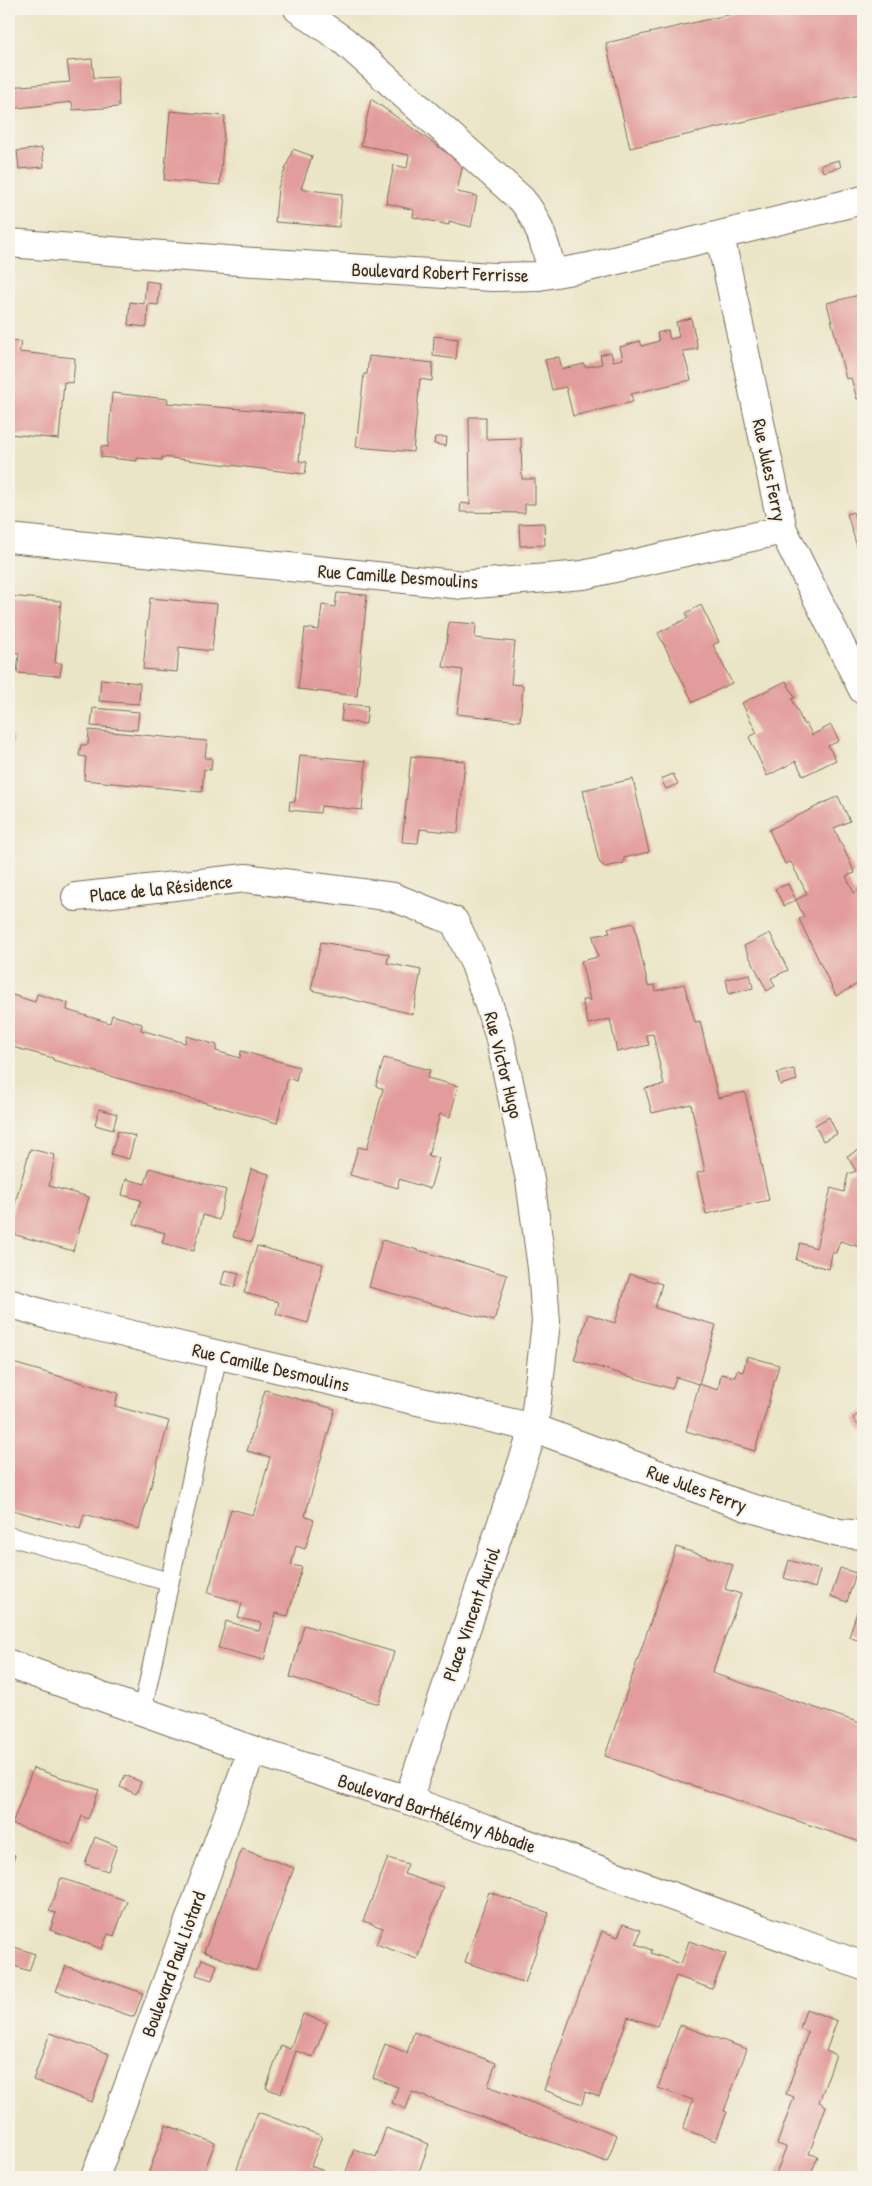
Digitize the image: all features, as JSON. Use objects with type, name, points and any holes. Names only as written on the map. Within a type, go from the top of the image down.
[{"type":"street","points":[[298,9],[343,40],[522,200],[532,212],[541,231],[553,273]]},
{"type":"street","name":"Boulevard Robert Ferrisse","points":[[9,243],[239,262],[492,277],[539,276],[588,267],[863,200]]},
{"type":"street","name":"Rue Jules Ferry","points":[[720,236],[783,530],[863,690]]},
{"type":"street","name":"Rue Camille Desmoulins","points":[[9,538],[463,585],[583,575],[783,530]]},
{"type":"street","name":"Place de la Résidence","points":[[76,897],[246,878]]},
{"type":"street","name":"Rue Victor Hugo","points":[[246,878],[393,896],[454,921],[475,964],[499,1036],[530,1180],[542,1268],[546,1322],[534,1428]]},
{"type":"street","name":"Rue Camille Desmoulins","points":[[9,1303],[52,1316],[534,1428]]},
{"type":"street","name":"Rue Jules Ferry","points":[[534,1428],[744,1506],[839,1533],[863,1535]]},
{"type":"street","name":"Place Vincent Auriol","points":[[408,1800],[534,1428]]},
{"type":"street","name":"Boulevard Barthélémy Abbadie","points":[[9,1664],[252,1750],[408,1800],[863,1966]]},
{"type":"street","name":"Boulevard Paul Liotard","points":[[95,2177],[252,1750]]},
{"type":"lane","points":[[142,1712],[218,1354]]},
{"type":"lane","points":[[9,1536],[169,1582]]},
{"type":"building","points":[[753,9],[863,9],[863,94],[630,148],[606,43]]},
{"type":"building","points":[[92,59],[94,78],[118,77],[119,107],[73,110],[72,102],[9,109],[9,87],[70,82],[67,61]]},
{"type":"building","points":[[371,99],[463,164],[457,192],[477,196],[471,227],[449,221],[449,225],[413,217],[414,210],[386,203],[394,165],[407,168],[409,155],[361,145]]},
{"type":"building","points":[[170,111],[225,116],[220,185],[164,180]]},
{"type":"building","points":[[42,148],[44,167],[19,169],[17,151]]},
{"type":"building","points":[[293,149],[312,156],[301,189],[342,194],[339,227],[275,222],[278,188]]},
{"type":"building","points":[[839,160],[841,167],[823,172],[821,165]]},
{"type":"building","points":[[146,281],[160,283],[158,305],[148,304],[147,327],[128,325],[130,302],[144,304]]},
{"type":"building","points":[[863,294],[863,397],[857,399],[851,378],[846,379],[827,303]]},
{"type":"building","points":[[691,318],[698,349],[683,351],[691,380],[631,394],[633,402],[573,416],[566,387],[552,390],[545,360],[559,357],[562,369],[584,364],[585,367],[602,364],[600,355],[611,352],[613,361],[623,359],[620,347],[640,341],[642,346],[659,341],[657,333],[668,330],[670,339],[679,337],[676,322]]},
{"type":"building","points":[[434,336],[458,339],[456,359],[433,356]]},
{"type":"building","points":[[9,341],[21,342],[19,352],[75,358],[73,383],[64,382],[59,439],[10,434],[13,404],[9,404]]},
{"type":"building","points":[[369,356],[433,363],[432,381],[420,379],[413,452],[356,447],[364,374],[367,374]]},
{"type":"building","points":[[112,393],[168,399],[167,403],[303,414],[299,461],[307,462],[305,474],[162,457],[162,460],[137,458],[137,461],[101,457],[101,446],[108,447]]},
{"type":"building","points":[[469,417],[486,417],[486,439],[521,438],[522,479],[535,479],[535,504],[525,504],[525,513],[460,512],[461,503],[470,504]]},
{"type":"building","points":[[435,437],[447,437],[446,446],[434,444]]},
{"type":"building","points":[[853,512],[855,518],[863,515],[863,566],[847,514]]},
{"type":"building","points":[[544,523],[545,545],[520,546],[519,524]]},
{"type":"building","points":[[337,593],[367,595],[357,696],[298,689],[305,628],[319,630],[322,605],[335,607]]},
{"type":"building","points":[[9,596],[61,601],[55,663],[62,663],[60,676],[17,673],[19,653],[9,652]]},
{"type":"building","points":[[150,598],[217,604],[212,651],[179,647],[177,672],[143,669]]},
{"type":"building","points":[[701,605],[719,642],[713,645],[732,683],[693,702],[658,633],[688,618],[686,613]]},
{"type":"building","points":[[449,622],[476,624],[475,638],[515,642],[511,684],[523,685],[520,721],[457,714],[463,670],[443,667]]},
{"type":"building","points":[[101,679],[140,683],[139,704],[99,701]]},
{"type":"building","points":[[786,681],[795,698],[792,699],[804,725],[806,723],[812,735],[831,725],[839,741],[828,746],[836,760],[803,776],[796,761],[767,776],[749,737],[757,733],[742,703]]},
{"type":"building","points":[[343,704],[368,706],[366,724],[341,721]]},
{"type":"building","points":[[93,708],[139,712],[137,730],[91,726]]},
{"type":"building","points":[[89,730],[207,741],[205,758],[212,758],[211,770],[204,769],[202,792],[84,780],[86,757],[79,756],[81,745],[88,745]]},
{"type":"building","points":[[9,732],[13,740],[9,755]]},
{"type":"building","points":[[300,755],[366,761],[362,810],[321,806],[320,813],[289,810],[290,801],[295,802]]},
{"type":"building","points":[[411,756],[465,761],[458,833],[420,829],[418,843],[402,842]]},
{"type":"building","points":[[673,774],[678,784],[666,789],[661,779]]},
{"type":"building","points":[[633,779],[649,852],[624,858],[624,863],[605,867],[598,858],[583,790]]},
{"type":"building","points":[[838,796],[850,821],[834,828],[855,873],[846,876],[854,893],[863,888],[863,981],[836,996],[799,919],[804,917],[796,900],[807,894],[791,862],[785,864],[769,830]]},
{"type":"building","points":[[788,884],[796,900],[784,906],[775,889]]},
{"type":"building","points":[[634,923],[648,986],[655,985],[656,991],[684,984],[695,1022],[700,1021],[718,1098],[745,1092],[769,1200],[706,1214],[697,1173],[705,1171],[691,1104],[652,1113],[645,1088],[664,1085],[653,1034],[646,1035],[649,1045],[617,1052],[610,1019],[588,1024],[582,1000],[590,1000],[581,961],[598,957],[593,936],[610,933],[608,928]]},
{"type":"building","points":[[770,933],[788,970],[771,978],[775,986],[767,991],[744,946]]},
{"type":"building","points":[[321,942],[389,954],[387,963],[421,970],[413,1014],[311,990]]},
{"type":"building","points":[[750,974],[753,988],[729,994],[726,979]]},
{"type":"building","points":[[9,994],[35,1002],[37,994],[68,1003],[67,1010],[110,1023],[112,1015],[142,1024],[141,1030],[185,1043],[187,1036],[217,1045],[216,1051],[240,1058],[241,1051],[299,1067],[296,1081],[288,1078],[277,1123],[53,1060],[53,1058],[9,1046]]},
{"type":"building","points":[[384,1058],[430,1070],[427,1078],[458,1086],[450,1117],[440,1114],[428,1156],[439,1158],[430,1189],[399,1179],[398,1188],[350,1175],[358,1147],[367,1149],[383,1089],[376,1086]]},
{"type":"building","points":[[794,1069],[797,1080],[780,1085],[777,1073]]},
{"type":"building","points":[[99,1109],[117,1114],[113,1130],[95,1125]]},
{"type":"building","points":[[829,1117],[837,1134],[823,1141],[815,1125]]},
{"type":"building","points":[[118,1131],[135,1136],[129,1159],[111,1154]]},
{"type":"building","points":[[863,1148],[863,1174],[858,1177],[863,1179],[863,1248],[840,1241],[836,1253],[832,1253],[829,1269],[796,1260],[800,1243],[816,1248],[831,1188],[844,1192],[848,1174],[856,1171],[847,1156]]},
{"type":"building","points":[[30,1149],[55,1155],[49,1186],[89,1197],[73,1251],[9,1233],[9,1225]]},
{"type":"building","points":[[150,1168],[226,1190],[219,1220],[203,1215],[194,1251],[162,1243],[165,1233],[134,1224],[141,1200],[122,1195],[126,1179],[145,1184]]},
{"type":"building","points":[[251,1169],[269,1174],[252,1242],[233,1237]]},
{"type":"building","points":[[382,1240],[507,1275],[494,1321],[369,1287]]},
{"type":"building","points":[[257,1246],[323,1264],[308,1323],[276,1314],[279,1302],[244,1293]]},
{"type":"building","points":[[225,1270],[239,1273],[235,1287],[221,1284]]},
{"type":"building","points":[[630,1274],[662,1284],[655,1308],[716,1325],[699,1384],[676,1377],[672,1389],[574,1360],[588,1314],[615,1323]]},
{"type":"building","points":[[747,1356],[779,1365],[755,1451],[686,1431],[699,1384],[718,1390],[721,1374],[735,1377],[737,1370],[743,1372]]},
{"type":"building","points":[[9,1362],[118,1393],[115,1406],[169,1421],[139,1529],[84,1514],[80,1529],[9,1509]]},
{"type":"building","points":[[265,1390],[335,1409],[305,1516],[314,1520],[305,1549],[296,1546],[291,1565],[302,1567],[288,1616],[276,1613],[264,1660],[218,1648],[226,1621],[259,1631],[261,1623],[238,1618],[242,1603],[208,1593],[231,1509],[253,1515],[257,1504],[270,1457],[247,1451]]},
{"type":"building","points":[[863,1411],[863,1432],[853,1418]]},
{"type":"building","points":[[676,1547],[733,1565],[725,1589],[741,1594],[712,1673],[863,1724],[863,1843],[605,1756]]},
{"type":"building","points":[[789,1560],[820,1570],[815,1588],[784,1578]]},
{"type":"building","points":[[840,1568],[856,1573],[847,1602],[831,1596]]},
{"type":"building","points":[[859,1606],[863,1608],[863,1642],[849,1637]]},
{"type":"building","points":[[304,1625],[394,1652],[379,1704],[290,1677]]},
{"type":"building","points":[[863,1654],[863,1665],[859,1664]]},
{"type":"building","points":[[33,1768],[99,1790],[88,1819],[82,1816],[72,1845],[12,1824]]},
{"type":"building","points":[[125,1775],[141,1782],[136,1794],[120,1787]]},
{"type":"building","points":[[95,1837],[117,1846],[108,1871],[85,1864]]},
{"type":"building","points":[[242,1849],[294,1868],[256,1971],[204,1952]]},
{"type":"building","points":[[9,1853],[15,1855],[9,1872]]},
{"type":"building","points":[[388,1858],[408,1864],[404,1874],[443,1887],[417,1959],[376,1944],[383,1928],[363,1921]]},
{"type":"building","points":[[61,1878],[127,1901],[114,1936],[108,1934],[102,1949],[50,1930],[56,1913],[49,1911]]},
{"type":"building","points":[[489,1892],[549,1913],[525,1983],[465,1962]]},
{"type":"building","points":[[623,1924],[641,1930],[636,1944],[652,1950],[651,1953],[681,1964],[689,1941],[726,1954],[712,1989],[676,1976],[657,2026],[628,2017],[599,2097],[585,2092],[582,2104],[544,2090],[602,1931],[618,1937]]},
{"type":"building","points":[[9,1945],[35,1954],[29,1971],[9,1964]]},
{"type":"building","points":[[202,1959],[217,1965],[212,1980],[196,1975]]},
{"type":"building","points":[[66,1966],[143,1993],[134,2017],[56,1991]]},
{"type":"building","points":[[806,2009],[837,2021],[826,2051],[836,2055],[819,2102],[826,2106],[809,2154],[818,2156],[810,2177],[775,2177],[786,2147],[777,2144],[794,2097],[786,2094],[808,2032],[800,2028]]},
{"type":"building","points":[[303,2014],[327,2023],[313,2057],[296,2051],[281,2094],[266,2088],[281,2045],[290,2049]]},
{"type":"building","points":[[680,2025],[747,2049],[724,2111],[727,2112],[716,2141],[683,2129],[693,2100],[658,2088]]},
{"type":"building","points":[[414,2032],[496,2063],[488,2086],[617,2135],[607,2162],[412,2092],[406,2109],[392,2103],[398,2087],[373,2078],[385,2044],[407,2053]]},
{"type":"building","points":[[50,2033],[109,2054],[92,2102],[33,2080]]},
{"type":"building","points":[[258,2112],[322,2136],[311,2166],[324,2171],[322,2177],[234,2177]]},
{"type":"building","points":[[166,2125],[215,2143],[202,2177],[147,2177]]},
{"type":"building","points":[[386,2128],[429,2144],[418,2174],[427,2177],[344,2177],[354,2149],[376,2157]]}]
